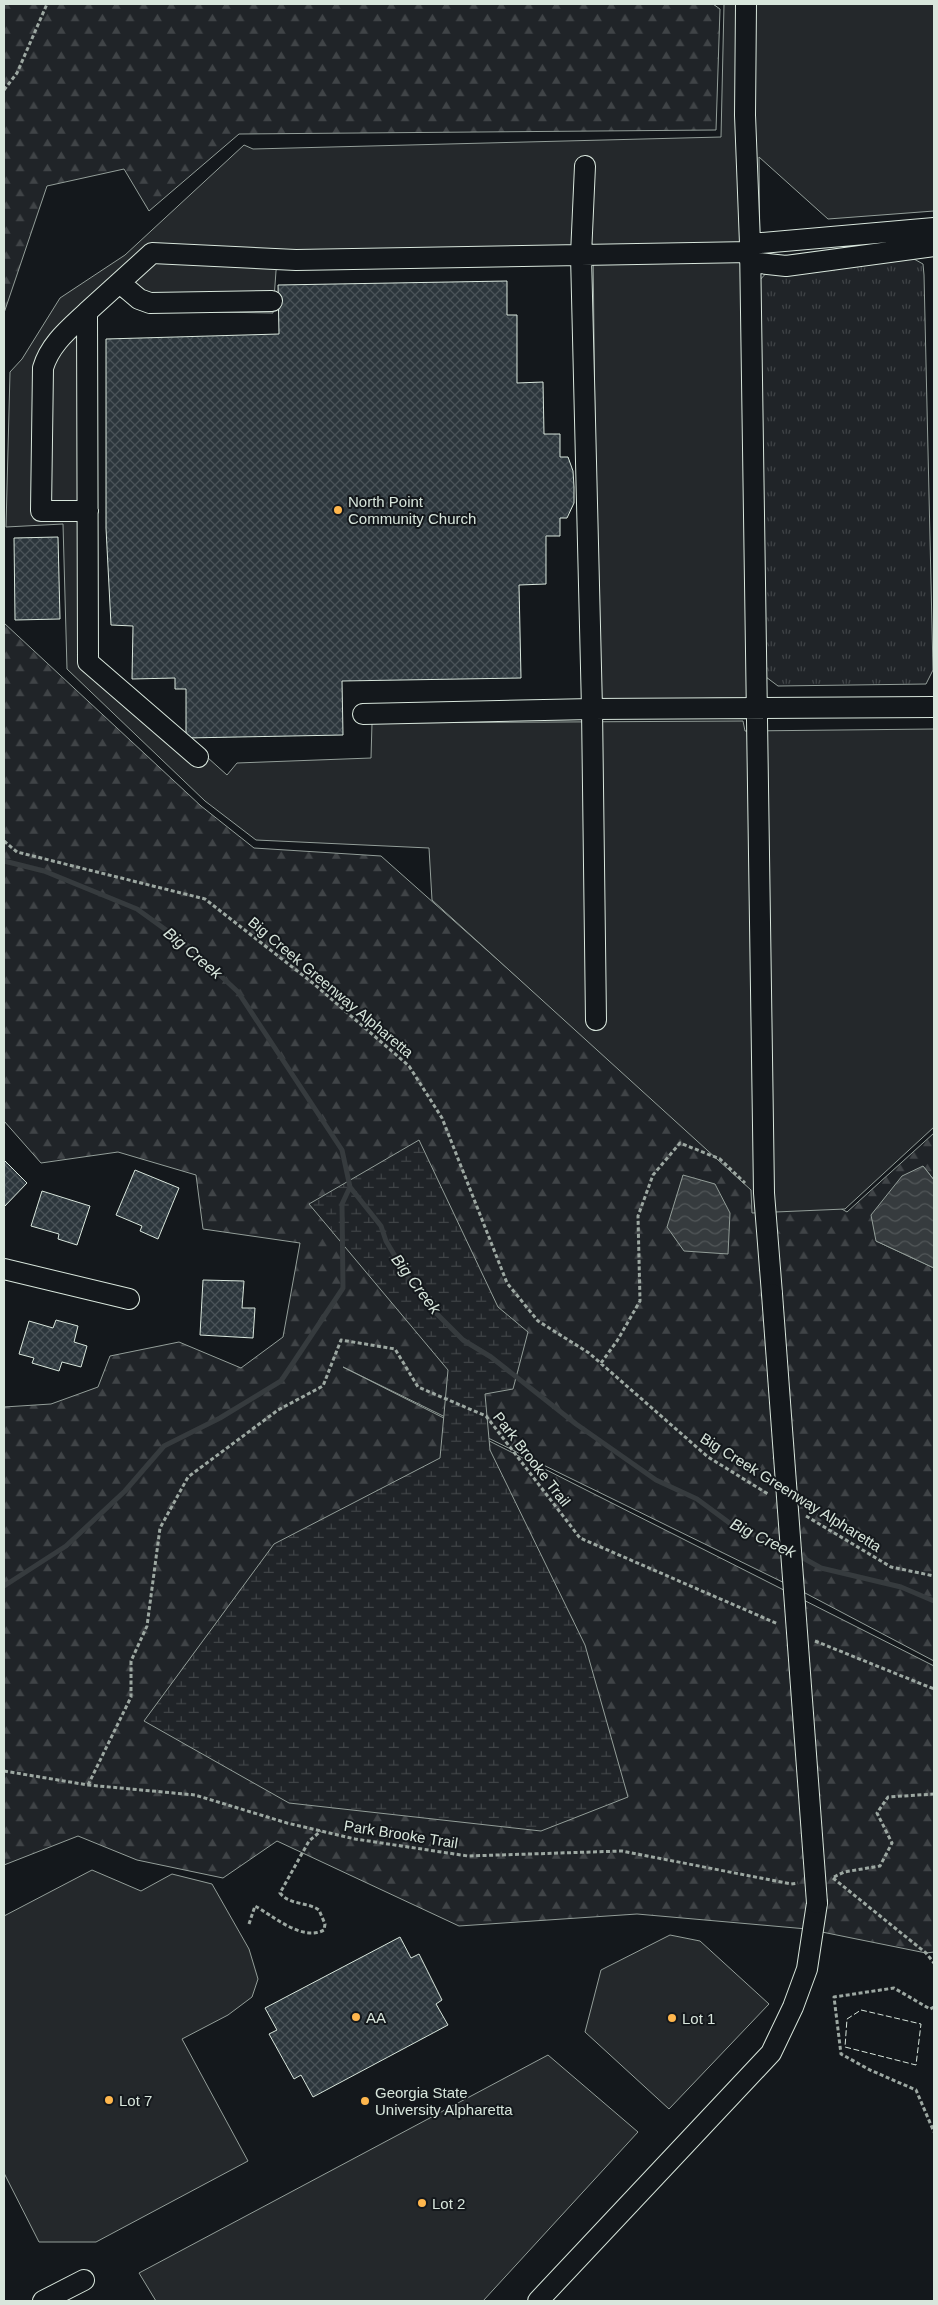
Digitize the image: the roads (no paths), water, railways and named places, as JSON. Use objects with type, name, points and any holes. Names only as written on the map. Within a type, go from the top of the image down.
[{"type":"street","points":[[538,2301],[771,2053],[793,2007],[807,1969],[817,1902],[764,1193],[750,253],[745,115],[746,4]]},
{"type":"street","points":[[585,166],[581,255],[592,709],[596,1020]]},
{"type":"street","points":[[88,511],[41,511],[43,368],[47,355],[64,333],[152,253],[296,260],[750,253],[934,228]]},
{"type":"street","points":[[750,253],[786,266],[934,246]]},
{"type":"street","points":[[120,282],[139,299],[150,304],[272,301]]},
{"type":"street","points":[[87,312],[88,662],[198,757]]},
{"type":"street","points":[[363,714],[592,709],[934,707]]},
{"type":"street","points":[[4,1269],[129,1299]]},
{"type":"street","points":[[43,2301],[84,2280]]},
{"type":"water","points":[[923,1166],[934,1180],[934,1268],[876,1241],[871,1215],[902,1176]]},
{"type":"water","points":[[683,1175],[715,1184],[730,1213],[728,1254],[684,1251],[667,1227]]},
{"type":"waterway","name":"Big Creek","points":[[4,861],[44,871],[137,909],[191,948],[238,992],[342,1150],[350,1187],[381,1226],[386,1241],[404,1271],[429,1306],[463,1340],[491,1357],[576,1424],[656,1480],[697,1499],[735,1527],[786,1548]]},
{"type":"waterway","points":[[4,1586],[66,1546],[125,1491],[164,1446],[220,1418],[281,1381],[343,1288],[342,1204],[350,1187]]},
{"type":"waterway","name":"Big Creek","points":[[796,1554],[821,1568],[901,1587],[934,1601]]},
{"type":"place","name":"North Point Community Church","points":[[338,510]]},
{"type":"place","name":"AA","points":[[356,2017]]},
{"type":"place","name":"Lot 1","points":[[672,2018]]},
{"type":"place","name":"Lot 7","points":[[109,2100]]},
{"type":"place","name":"Georgia State University Alpharetta","points":[[365,2101]]},
{"type":"place","name":"Lot 2","points":[[422,2203]]}]
